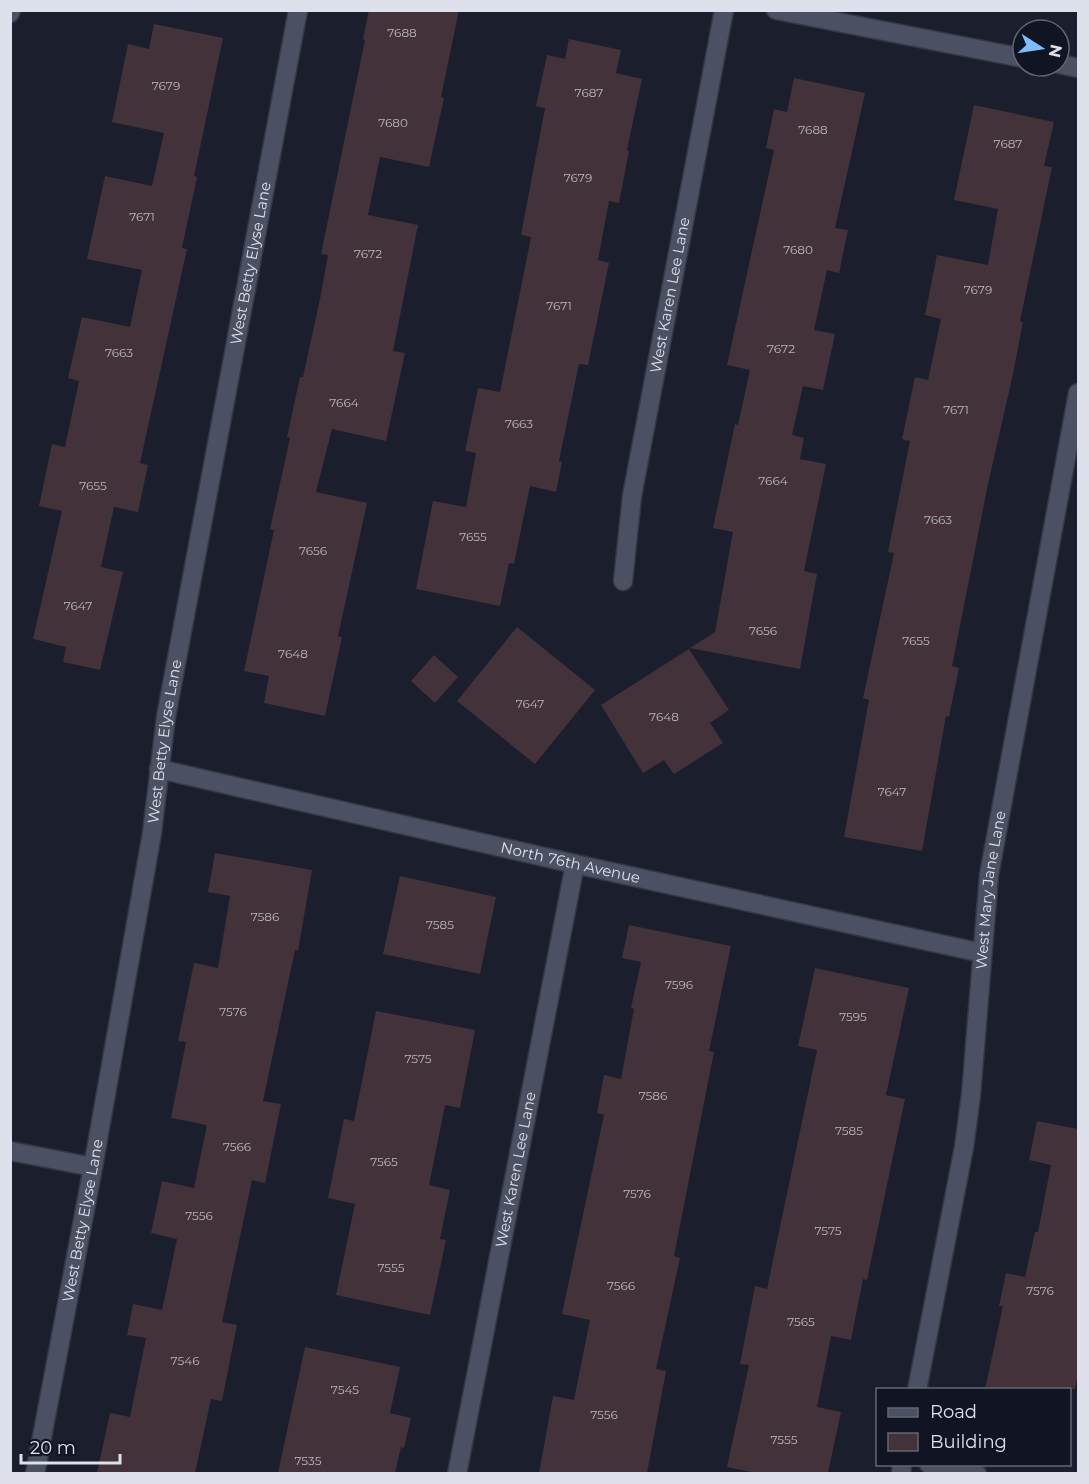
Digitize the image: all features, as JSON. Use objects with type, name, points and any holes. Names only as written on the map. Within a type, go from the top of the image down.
[{"type":"street","name":"West Betty Elyse Lane","points":[[35,1473],[93,1167],[152,833],[166,717],[298,10]]},
{"type":"street","name":"West Karen Lee Lane","points":[[622,581],[632,496],[724,10]]},
{"type":"street","points":[[776,10],[1011,56]]},
{"type":"street","name":"West Mary Jane Lane","points":[[917,1388],[964,1147],[971,1095],[989,875],[1078,393]]},
{"type":"street","name":"North 76th Avenue","points":[[159,769],[575,864],[982,953]]},
{"type":"street","name":"West Karen Lee Lane","points":[[457,1473],[575,864]]},
{"type":"street","points":[[10,1152],[93,1167]]},
{"type":"street","points":[[940,1466],[977,1473]]},
{"type":"building","points":[[369,10],[459,10],[429,167],[380,157],[368,215],[418,225],[393,351],[405,353],[386,441],[332,429],[316,492],[367,503],[338,636],[342,637],[325,716],[264,703],[269,676],[244,671],[274,530],[270,529],[290,438],[287,437],[320,299],[328,255],[321,254],[365,40],[363,39]]},
{"type":"building","points":[[154,24],[223,38],[194,176],[197,177],[182,248],[187,249],[140,463],[148,465],[138,512],[114,507],[101,567],[123,572],[100,670],[63,662],[66,647],[33,639],[62,511],[39,506],[52,444],[65,447],[79,381],[68,378],[82,317],[130,327],[142,270],[87,259],[105,176],[152,186],[164,133],[112,122],[128,44],[149,49]]},
{"type":"building","points":[[569,39],[621,50],[616,73],[642,79],[619,203],[609,201],[598,260],[609,263],[588,365],[579,364],[559,461],[562,462],[556,492],[530,486],[514,564],[509,563],[500,606],[416,589],[433,501],[466,507],[476,453],[465,451],[478,388],[500,392],[531,237],[521,235],[545,108],[536,106],[547,55],[565,59]]},
{"type":"building","points":[[794,78],[865,93],[835,228],[848,230],[839,273],[827,270],[814,330],[835,334],[823,390],[803,386],[792,435],[804,438],[800,459],[826,464],[804,571],[817,574],[800,669],[690,648],[715,632],[733,532],[713,528],[735,424],[738,425],[750,370],[727,365],[774,150],[766,148],[774,109],[787,112]]},
{"type":"building","points":[[974,105],[1054,122],[1044,166],[1052,167],[1020,321],[1023,322],[1013,374],[988,484],[952,666],[959,668],[949,717],[946,716],[922,851],[844,837],[869,700],[863,698],[894,553],[888,552],[910,441],[902,439],[915,377],[928,380],[941,319],[925,315],[937,255],[988,265],[998,209],[954,200]]},
{"type":"building","points":[[517,627],[595,690],[535,764],[457,701]]},
{"type":"building","points":[[689,649],[729,710],[710,723],[723,743],[674,774],[664,760],[643,773],[601,705]]},
{"type":"building","points":[[434,655],[458,677],[435,703],[411,681]]},
{"type":"building","points":[[215,853],[312,870],[298,951],[295,950],[263,1101],[281,1104],[265,1183],[252,1180],[222,1322],[237,1325],[222,1401],[211,1399],[195,1473],[97,1473],[110,1413],[130,1417],[146,1338],[127,1335],[133,1304],[162,1310],[177,1239],[151,1233],[162,1181],[194,1188],[207,1125],[171,1118],[186,1042],[178,1041],[194,963],[218,968],[230,896],[208,892]]},
{"type":"building","points":[[400,876],[496,897],[480,974],[383,954]]},
{"type":"building","points":[[629,925],[731,946],[709,1051],[714,1052],[674,1256],[680,1258],[656,1369],[666,1371],[647,1473],[539,1473],[553,1396],[574,1400],[590,1320],[562,1314],[604,1115],[597,1113],[604,1075],[621,1079],[634,1009],[631,1008],[641,962],[622,958]]},
{"type":"building","points":[[815,968],[909,988],[886,1095],[905,1099],[867,1280],[863,1279],[851,1340],[831,1336],[817,1407],[841,1412],[828,1473],[756,1473],[727,1467],[749,1365],[740,1364],[755,1286],[767,1289],[817,1050],[798,1046]]},
{"type":"building","points":[[376,1011],[475,1030],[460,1108],[445,1105],[429,1185],[450,1190],[440,1239],[446,1240],[430,1315],[336,1295],[355,1204],[328,1198],[344,1119],[354,1121]]},
{"type":"building","points":[[1037,1121],[1078,1129],[1078,1373],[1075,1389],[985,1388],[1003,1306],[999,1306],[1006,1273],[1025,1277],[1035,1232],[1038,1232],[1051,1165],[1029,1160]]},
{"type":"building","points":[[305,1347],[400,1367],[390,1413],[411,1418],[395,1473],[278,1473]]}]
